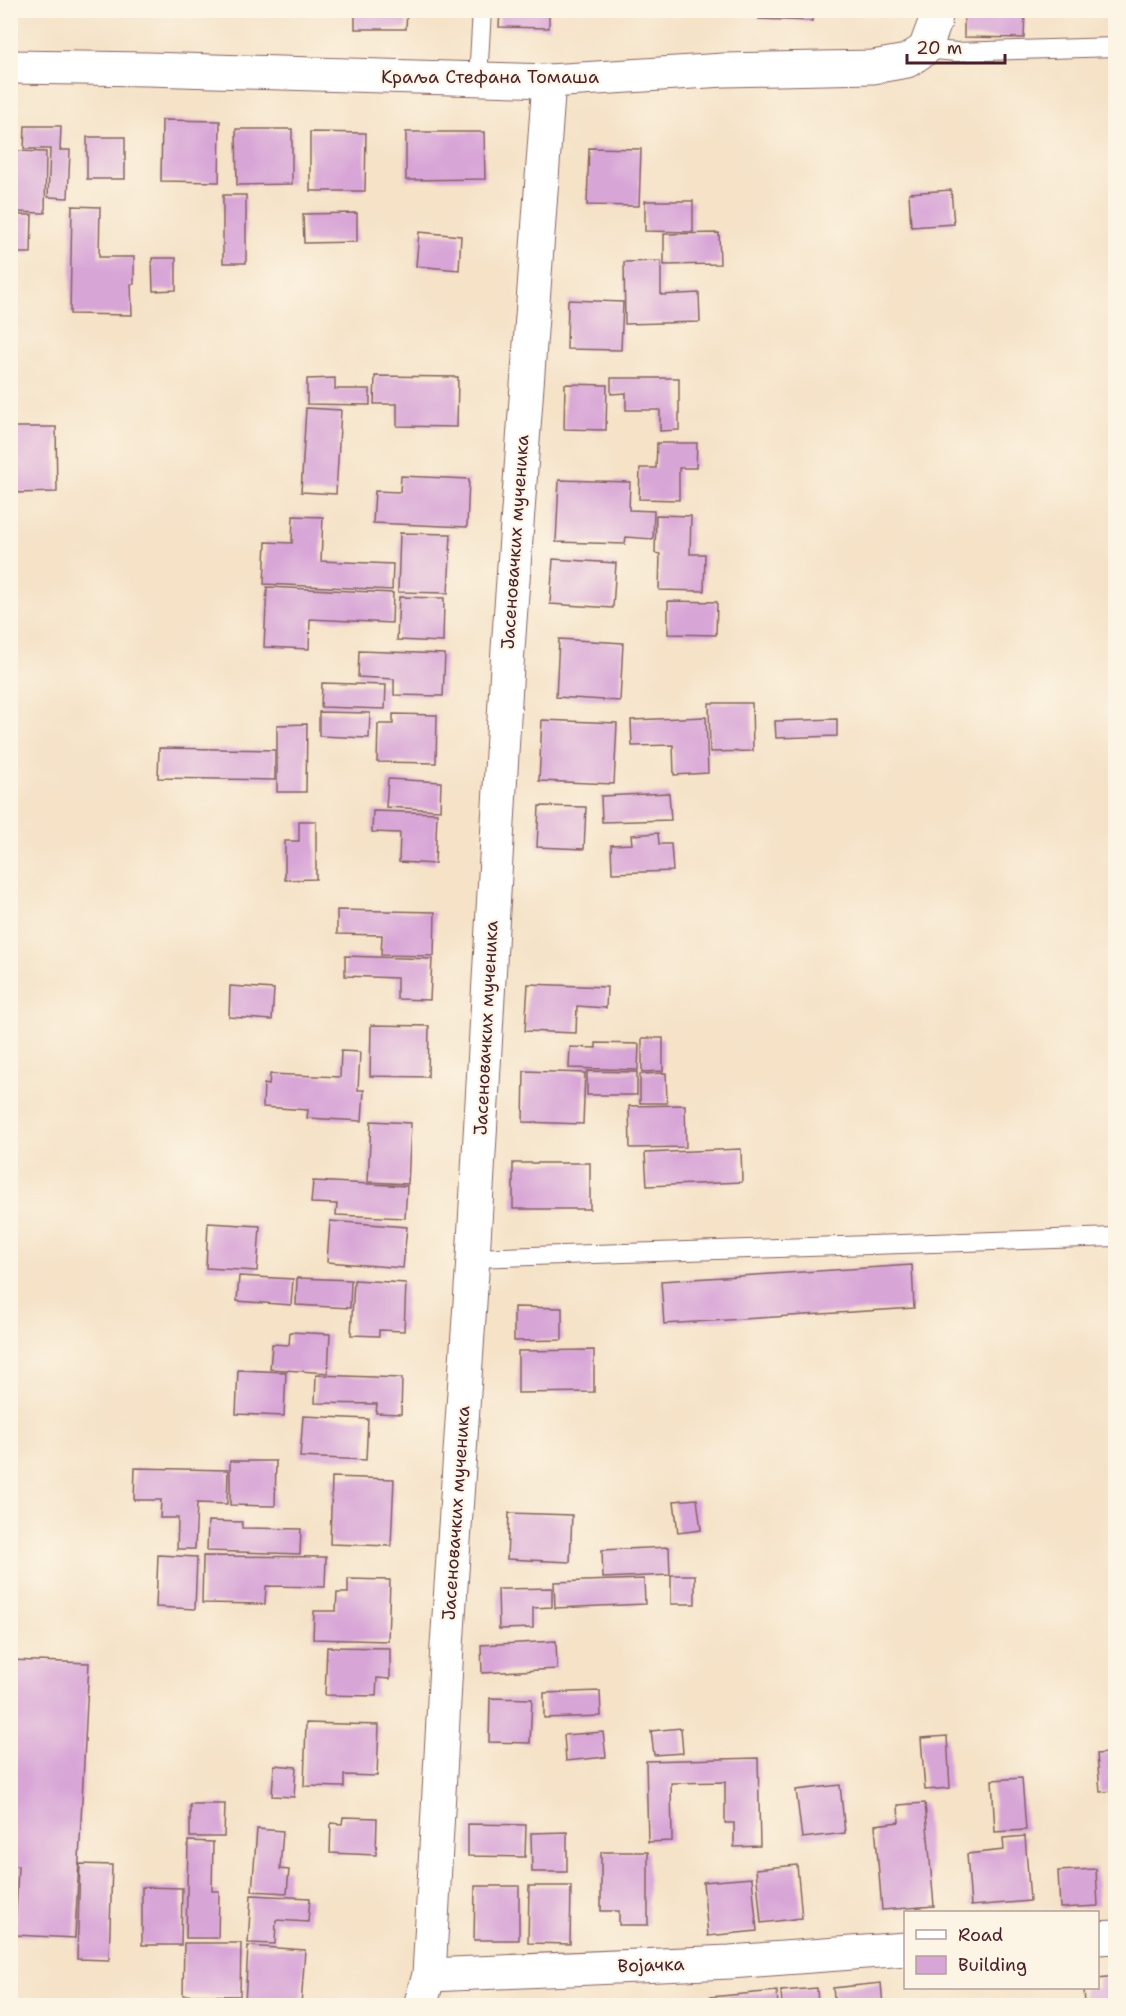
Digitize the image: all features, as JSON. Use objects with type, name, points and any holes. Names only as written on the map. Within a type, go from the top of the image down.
[{"type":"street","points":[[925,49],[937,10]]},
{"type":"street","name":"Краља Стефана Томаша","points":[[10,67],[549,81],[724,70],[873,67],[907,61],[925,49]]},
{"type":"street","name":"Јасеновачких мученика","points":[[429,1975],[508,649],[549,81]]},
{"type":"street","points":[[1099,1938],[1116,1937]]},
{"type":"street","name":"Војачка","points":[[429,1975],[730,1962],[904,1949]]},
{"type":"street","points":[[420,2006],[429,1975]]},
{"type":"lane","points":[[478,79],[482,10]]},
{"type":"lane","points":[[925,49],[956,52],[1116,47]]},
{"type":"lane","points":[[472,1258],[1116,1237]]},
{"type":"building","points":[[355,10],[407,10],[406,29],[355,29]]},
{"type":"building","points":[[500,10],[549,10],[549,28],[499,27]]},
{"type":"building","points":[[759,10],[812,10],[812,21],[759,19]]},
{"type":"building","points":[[964,10],[1025,10],[1024,38],[964,37]]},
{"type":"building","points":[[162,120],[220,121],[219,182],[161,181]]},
{"type":"building","points":[[25,126],[61,126],[60,150],[70,150],[68,198],[48,197],[50,149],[24,149]]},
{"type":"building","points":[[236,129],[292,129],[292,184],[237,185]]},
{"type":"building","points":[[310,132],[366,133],[365,191],[310,191]]},
{"type":"building","points":[[406,132],[484,132],[485,179],[406,180]]},
{"type":"building","points":[[87,137],[125,137],[125,179],[87,179]]},
{"type":"building","points":[[589,148],[641,149],[639,206],[587,205]]},
{"type":"building","points":[[14,151],[46,152],[45,213],[12,212]]},
{"type":"building","points":[[951,190],[954,224],[911,227],[909,193]]},
{"type":"building","points":[[223,195],[246,195],[246,263],[223,263]]},
{"type":"building","points":[[645,201],[693,201],[693,232],[645,231]]},
{"type":"building","points":[[72,206],[100,207],[99,257],[134,257],[134,284],[131,284],[132,315],[70,314]]},
{"type":"building","points":[[357,213],[357,242],[304,243],[303,214]]},
{"type":"building","points":[[11,215],[32,215],[31,253],[10,253]]},
{"type":"building","points":[[419,232],[461,236],[459,270],[416,266]]},
{"type":"building","points":[[719,233],[720,264],[664,265],[664,234]]},
{"type":"building","points":[[152,258],[176,258],[176,290],[153,291]]},
{"type":"building","points":[[661,261],[661,295],[699,293],[700,322],[625,324],[624,262]]},
{"type":"building","points":[[568,300],[623,302],[621,350],[567,349]]},
{"type":"building","points":[[375,376],[458,377],[457,427],[397,426],[397,404],[374,404]]},
{"type":"building","points":[[335,378],[335,389],[370,389],[370,405],[307,404],[307,379]]},
{"type":"building","points":[[611,378],[679,378],[679,430],[660,431],[660,410],[626,410],[626,393],[611,394]]},
{"type":"building","points":[[565,384],[607,385],[606,430],[564,429]]},
{"type":"building","points":[[306,408],[341,410],[336,494],[301,492]]},
{"type":"building","points":[[12,427],[56,427],[57,492],[12,493]]},
{"type":"building","points":[[657,443],[697,443],[696,468],[679,468],[679,500],[639,499],[640,468],[656,468]]},
{"type":"building","points":[[401,476],[469,479],[467,527],[373,523],[375,491],[400,492]]},
{"type":"building","points":[[559,480],[630,482],[629,510],[654,511],[653,539],[626,537],[625,544],[556,542]]},
{"type":"building","points":[[656,515],[691,516],[690,554],[705,554],[704,591],[659,590],[660,554],[655,553]]},
{"type":"building","points":[[293,516],[323,517],[321,561],[393,564],[392,590],[264,584],[266,542],[292,543]]},
{"type":"building","points":[[400,533],[451,534],[448,593],[398,592]]},
{"type":"building","points":[[553,559],[616,563],[613,608],[550,604]]},
{"type":"building","points":[[267,587],[393,593],[392,623],[310,619],[309,649],[264,647]]},
{"type":"building","points":[[399,597],[444,598],[443,642],[397,640]]},
{"type":"building","points":[[668,601],[717,602],[716,635],[668,634]]},
{"type":"building","points":[[559,639],[623,643],[620,701],[556,697]]},
{"type":"building","points":[[359,651],[445,654],[443,696],[394,695],[394,679],[358,677]]},
{"type":"building","points":[[322,683],[386,685],[385,709],[321,707]]},
{"type":"building","points":[[709,703],[752,703],[753,751],[710,752]]},
{"type":"building","points":[[319,712],[370,713],[369,738],[319,736]]},
{"type":"building","points":[[393,714],[437,715],[436,763],[377,762],[378,724],[393,724]]},
{"type":"building","points":[[706,717],[708,773],[674,775],[673,745],[632,746],[631,720]]},
{"type":"building","points":[[837,719],[837,736],[776,738],[775,721]]},
{"type":"building","points":[[542,720],[617,723],[614,784],[539,781]]},
{"type":"building","points":[[307,724],[306,792],[277,792],[277,725]]},
{"type":"building","points":[[159,748],[275,750],[275,780],[158,778]]},
{"type":"building","points":[[388,779],[441,782],[440,810],[386,807]]},
{"type":"building","points":[[669,793],[671,820],[602,822],[601,796]]},
{"type":"building","points":[[539,806],[586,807],[584,849],[537,847]]},
{"type":"building","points":[[373,811],[437,813],[435,864],[399,862],[400,833],[372,832]]},
{"type":"building","points":[[299,821],[316,821],[316,879],[285,880],[285,841],[299,841]]},
{"type":"building","points":[[658,833],[659,844],[671,844],[673,871],[612,873],[611,845],[632,844],[631,835]]},
{"type":"building","points":[[337,910],[435,912],[434,956],[381,955],[382,935],[337,934]]},
{"type":"building","points":[[345,956],[432,959],[430,1000],[397,999],[397,978],[345,976]]},
{"type":"building","points":[[528,984],[607,987],[606,1008],[577,1006],[576,1033],[525,1031]]},
{"type":"building","points":[[230,986],[274,989],[272,1020],[229,1017]]},
{"type":"building","points":[[371,1025],[429,1026],[428,1077],[370,1076]]},
{"type":"building","points":[[642,1038],[663,1038],[663,1071],[642,1072]]},
{"type":"building","points":[[596,1043],[639,1044],[638,1070],[569,1068],[570,1047],[596,1048]]},
{"type":"building","points":[[341,1051],[360,1052],[358,1090],[364,1090],[362,1121],[307,1118],[308,1110],[263,1107],[264,1084],[269,1085],[270,1074],[340,1077]]},
{"type":"building","points":[[524,1071],[585,1073],[583,1124],[523,1122]]},
{"type":"building","points":[[587,1071],[637,1072],[637,1095],[587,1095]]},
{"type":"building","points":[[666,1073],[667,1103],[640,1103],[640,1074]]},
{"type":"building","points":[[685,1105],[686,1147],[630,1148],[629,1106]]},
{"type":"building","points":[[371,1121],[411,1123],[408,1184],[368,1182]]},
{"type":"building","points":[[741,1149],[742,1182],[647,1186],[645,1153]]},
{"type":"building","points":[[513,1163],[590,1163],[590,1209],[513,1209]]},
{"type":"building","points":[[313,1181],[407,1186],[405,1218],[336,1215],[337,1204],[311,1203]]},
{"type":"building","points":[[330,1221],[407,1227],[403,1268],[327,1262]]},
{"type":"building","points":[[208,1223],[260,1226],[257,1271],[206,1268]]},
{"type":"building","points":[[912,1265],[914,1308],[664,1324],[661,1281]]},
{"type":"building","points":[[239,1276],[293,1279],[291,1305],[237,1301]]},
{"type":"building","points":[[297,1278],[351,1280],[350,1308],[296,1305]]},
{"type":"building","points":[[354,1280],[406,1283],[404,1331],[379,1330],[379,1336],[351,1335]]},
{"type":"building","points":[[514,1307],[562,1308],[562,1340],[514,1341]]},
{"type":"building","points":[[290,1332],[330,1334],[328,1373],[270,1369],[272,1344],[289,1345]]},
{"type":"building","points":[[594,1350],[594,1392],[518,1393],[518,1351]]},
{"type":"building","points":[[238,1370],[286,1372],[284,1416],[236,1414]]},
{"type":"building","points":[[316,1375],[402,1378],[401,1414],[376,1413],[377,1404],[315,1403]]},
{"type":"building","points":[[303,1416],[368,1419],[366,1460],[300,1457]]},
{"type":"building","points":[[230,1461],[276,1461],[275,1506],[230,1505]]},
{"type":"building","points":[[135,1468],[228,1470],[227,1504],[197,1503],[195,1549],[177,1549],[178,1518],[160,1518],[161,1500],[134,1500]]},
{"type":"building","points":[[332,1477],[394,1479],[391,1546],[330,1544]]},
{"type":"building","points":[[697,1499],[701,1530],[678,1533],[674,1501]]},
{"type":"building","points":[[509,1513],[572,1515],[570,1562],[507,1559]]},
{"type":"building","points":[[208,1521],[242,1522],[242,1528],[301,1529],[300,1554],[207,1551]]},
{"type":"building","points":[[669,1547],[670,1575],[603,1578],[602,1550]]},
{"type":"building","points":[[158,1555],[197,1557],[195,1609],[156,1607]]},
{"type":"building","points":[[203,1556],[326,1557],[325,1587],[266,1586],[265,1604],[202,1603]]},
{"type":"building","points":[[671,1575],[695,1575],[695,1604],[671,1604]]},
{"type":"building","points":[[348,1579],[390,1580],[388,1641],[313,1639],[314,1611],[336,1611],[337,1593],[348,1593]]},
{"type":"building","points":[[644,1579],[645,1604],[555,1608],[554,1582]]},
{"type":"building","points":[[552,1588],[552,1607],[533,1608],[533,1628],[499,1629],[498,1589]]},
{"type":"building","points":[[556,1641],[557,1669],[482,1673],[481,1645]]},
{"type":"building","points":[[327,1647],[390,1648],[390,1679],[377,1678],[376,1696],[325,1695]]},
{"type":"building","points":[[10,1660],[89,1663],[75,1938],[15,1935],[18,1866],[10,1866]]},
{"type":"building","points":[[600,1691],[601,1716],[544,1718],[544,1693]]},
{"type":"building","points":[[490,1698],[532,1699],[530,1743],[489,1742]]},
{"type":"building","points":[[306,1723],[379,1725],[377,1776],[344,1775],[344,1787],[304,1786]]},
{"type":"building","points":[[681,1728],[683,1753],[654,1755],[651,1731]]},
{"type":"building","points":[[603,1732],[606,1757],[566,1761],[564,1735]]},
{"type":"building","points":[[947,1736],[950,1788],[925,1790],[921,1738]]},
{"type":"building","points":[[1116,1752],[1116,1791],[1100,1792],[1097,1754]]},
{"type":"building","points":[[758,1758],[760,1846],[734,1847],[734,1823],[725,1823],[725,1782],[671,1783],[672,1841],[648,1842],[646,1761]]},
{"type":"building","points":[[274,1765],[296,1767],[294,1797],[272,1796]]},
{"type":"building","points":[[1022,1778],[1026,1830],[995,1832],[992,1780]]},
{"type":"building","points":[[840,1785],[845,1833],[802,1838],[796,1790]]},
{"type":"building","points":[[925,1803],[934,1906],[882,1910],[875,1825],[899,1822],[898,1805]]},
{"type":"building","points":[[190,1804],[225,1804],[224,1837],[190,1837]]},
{"type":"building","points":[[343,1817],[377,1818],[376,1855],[330,1853],[331,1823],[342,1824]]},
{"type":"building","points":[[468,1824],[526,1825],[525,1857],[468,1856]]},
{"type":"building","points":[[257,1829],[283,1831],[280,1869],[289,1870],[287,1893],[252,1891]]},
{"type":"building","points":[[567,1832],[567,1872],[532,1872],[531,1833]]},
{"type":"building","points":[[1025,1836],[1030,1901],[971,1906],[967,1854],[1004,1850],[1003,1838]]},
{"type":"building","points":[[188,1841],[213,1842],[212,1891],[219,1891],[218,1938],[186,1938]]},
{"type":"building","points":[[601,1852],[648,1852],[648,1925],[619,1925],[619,1911],[601,1911]]},
{"type":"building","points":[[80,1864],[112,1865],[109,1960],[77,1959]]},
{"type":"building","points":[[797,1865],[802,1918],[761,1923],[756,1869]]},
{"type":"building","points":[[1096,1869],[1098,1906],[1060,1908],[1058,1871]]},
{"type":"building","points":[[752,1878],[757,1931],[708,1936],[703,1882]]},
{"type":"building","points":[[475,1886],[519,1886],[519,1940],[474,1940]]},
{"type":"building","points":[[529,1886],[571,1886],[570,1944],[528,1943]]},
{"type":"building","points":[[142,1887],[182,1888],[181,1945],[142,1945]]},
{"type":"building","points":[[251,1895],[310,1898],[308,1922],[276,1920],[275,1944],[248,1943]]},
{"type":"building","points":[[184,1943],[241,1943],[240,1996],[183,1995]]},
{"type":"building","points":[[248,1946],[305,1950],[301,2006],[245,2004]]},
{"type":"building","points":[[1116,1976],[1116,1999],[1109,2000],[1110,2006],[1085,2006],[1084,1989],[1099,1989],[1099,1978]]},
{"type":"building","points":[[881,1983],[883,2006],[835,2006],[833,1988]]},
{"type":"building","points":[[817,1988],[818,2006],[782,2006],[781,1991]]},
{"type":"building","points":[[777,1991],[778,2006],[711,2006],[710,1997]]},
{"type":"building","points":[[699,1999],[700,2006],[662,2006],[662,2001]]}]
